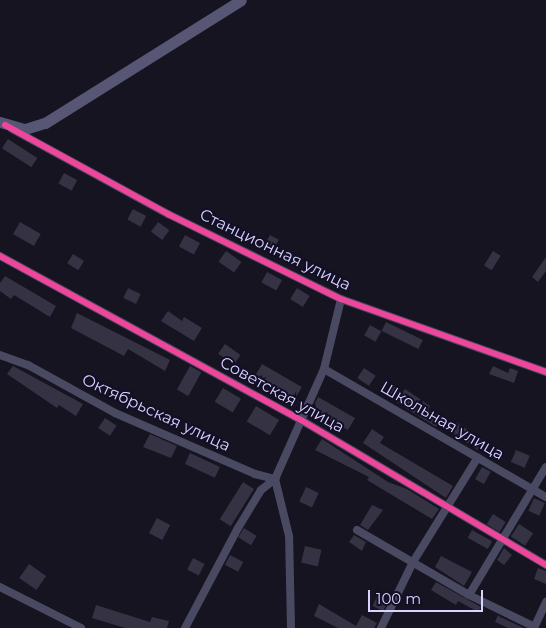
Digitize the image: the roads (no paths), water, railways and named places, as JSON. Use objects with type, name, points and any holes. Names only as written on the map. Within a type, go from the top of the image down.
[{"type":"street","points":[[2,123],[25,129],[45,123],[242,0]]},
{"type":"street","name":"Станционная улица","points":[[2,123],[168,214],[341,299],[546,372]]},
{"type":"street","name":"Советская улица","points":[[0,256],[301,420],[546,565]]},
{"type":"street","points":[[185,628],[238,528],[261,490],[275,479],[324,369],[341,299]]},
{"type":"street","name":"Октябрьская улица","points":[[0,355],[28,365],[116,413],[255,474],[275,479]]},
{"type":"street","name":"Школьная улица","points":[[324,369],[546,497]]},
{"type":"street","points":[[381,628],[413,562],[478,457]]},
{"type":"street","points":[[470,595],[546,467]]},
{"type":"street","points":[[275,479],[288,536],[291,628]]},
{"type":"street","points":[[357,530],[470,595],[534,628],[546,602]]},
{"type":"street","points":[[0,587],[81,628]]}]
